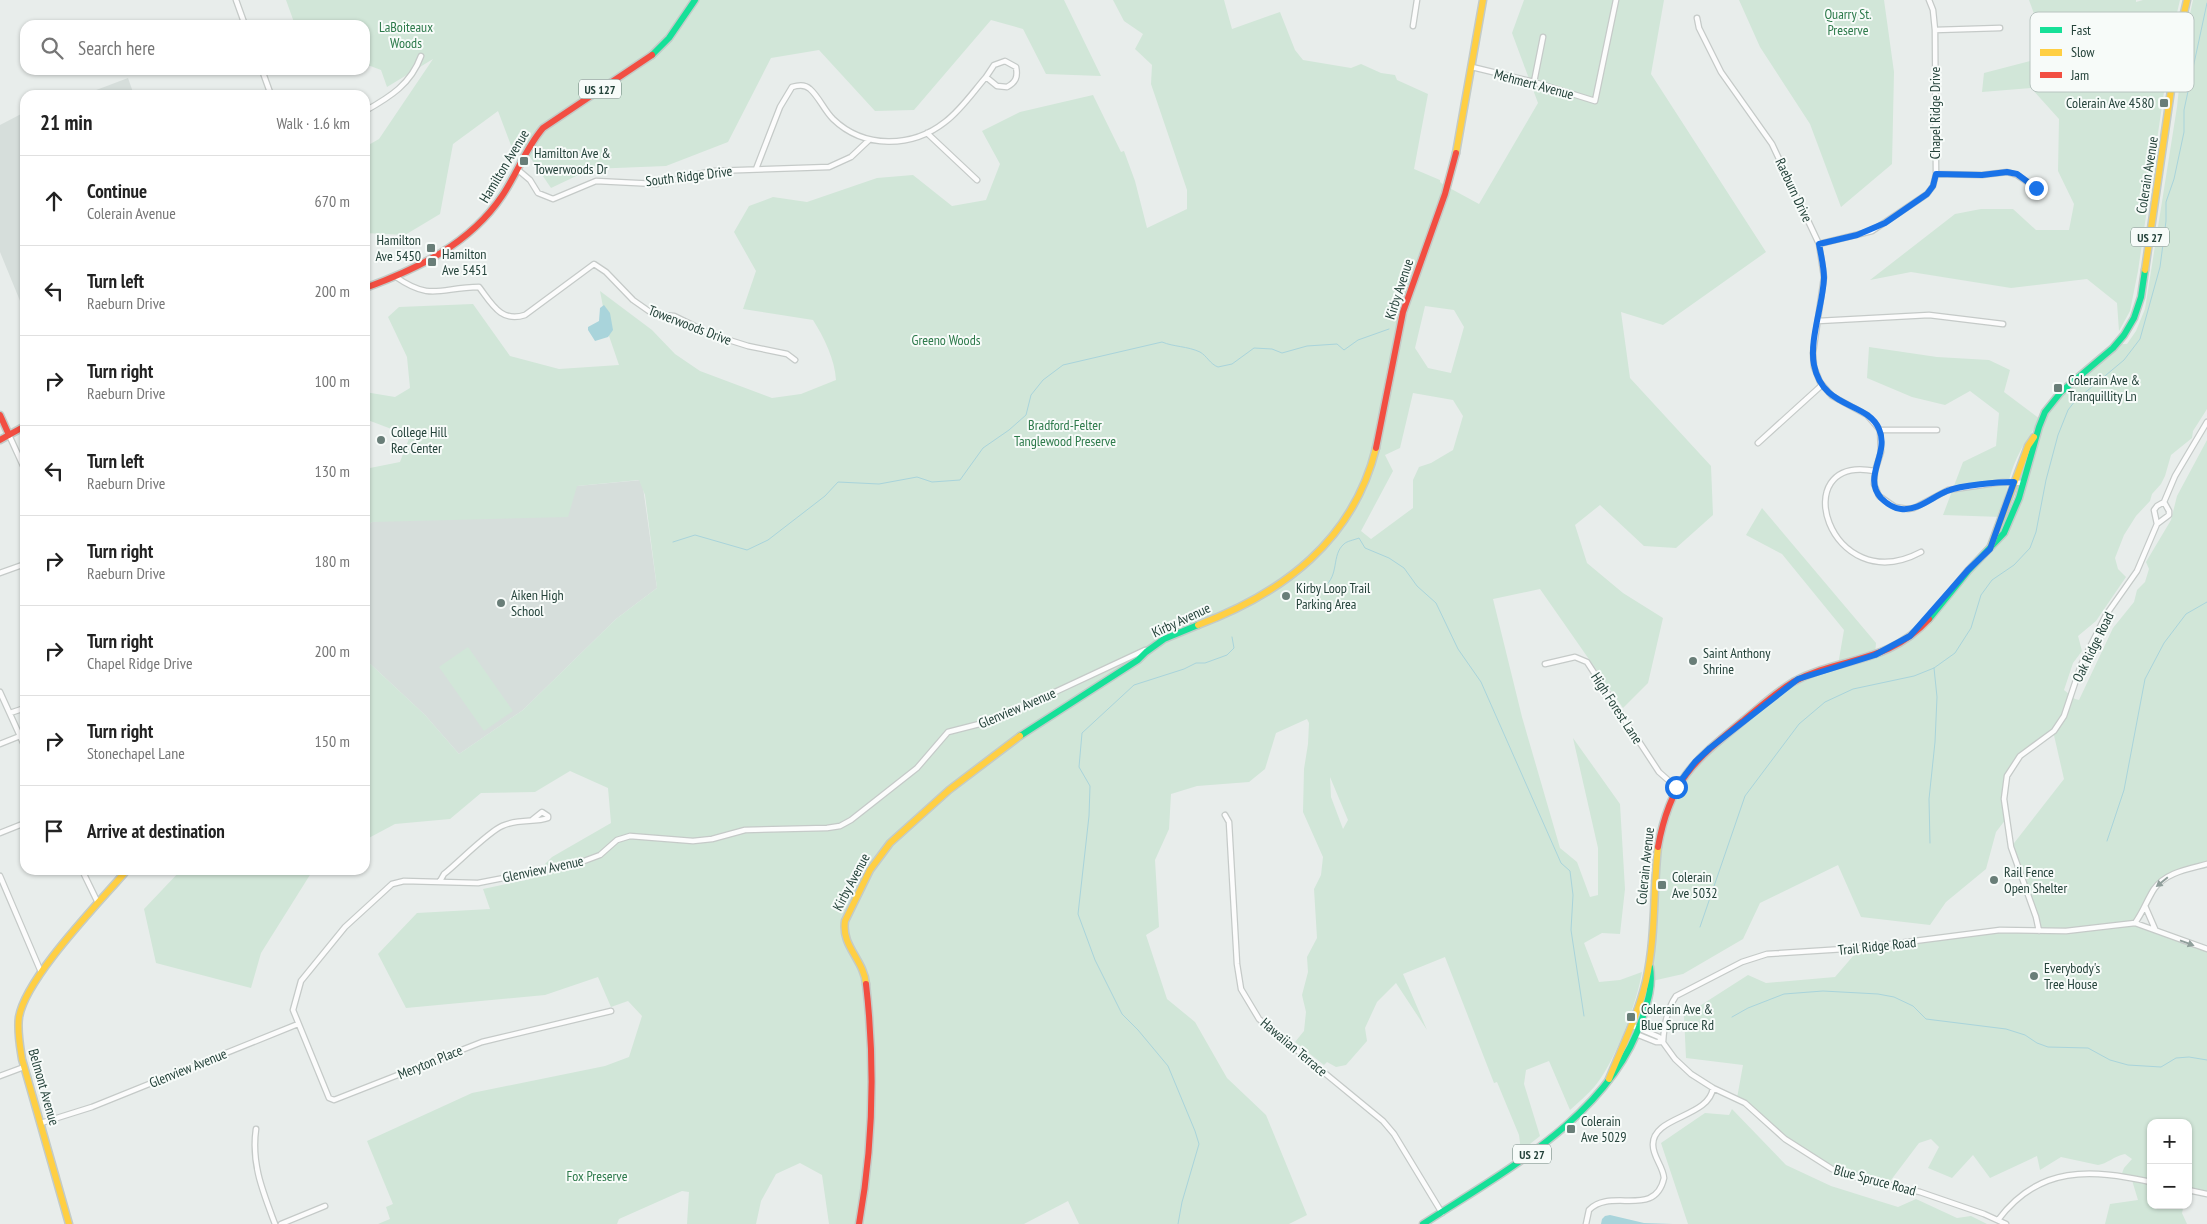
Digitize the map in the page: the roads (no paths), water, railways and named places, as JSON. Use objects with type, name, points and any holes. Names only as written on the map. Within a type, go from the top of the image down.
[{"type":"main road","name":"Hamilton Avenue","points":[[370,286],[396,276],[450,247],[477,226],[498,202],[517,169],[528,144],[542,128],[654,54],[669,38],[695,0]]},
{"type":"main road","name":"Kirby Avenue","points":[[859,1224],[869,1156],[869,1034],[864,972],[845,941],[843,930],[845,921],[868,872],[881,852],[959,780],[1000,750],[1138,660],[1145,650],[1187,629],[1218,617],[1292,577],[1318,551],[1356,501],[1371,465],[1381,432],[1391,363],[1408,296],[1450,178],[1472,68],[1483,0]]},
{"type":"main road","name":"Colerain Avenue","points":[[1423,1224],[1541,1147],[1589,1102],[1609,1079],[1635,1030],[1649,998],[1652,981],[1649,964],[1659,836],[1665,812],[1676,787],[1695,762],[1798,679],[1875,655],[1910,636],[1968,570],[2000,538],[2008,526],[2023,483],[2040,419],[2054,399],[2066,387],[2110,352],[2130,328],[2135,317],[2141,297],[2171,92]]},
{"type":"main road","points":[[0,415],[9,435]]},
{"type":"main road","points":[[0,440],[20,429]]},
{"type":"main road","name":"Colerain Avenue","points":[[1990,549],[2028,446],[2035,435]]},
{"type":"main road","name":"Belmont Avenue","points":[[69,1224],[42,1123],[24,1067],[19,1039],[19,1017],[25,997],[41,972],[123,875]]},
{"type":"street","points":[[236,0],[243,20]]},
{"type":"street","points":[[1413,26],[1417,0]]},
{"type":"street","name":"Mehmert Avenue","points":[[1472,68],[1534,82],[1595,100],[1616,0]]},
{"type":"street","name":"Chapel Ridge Drive","points":[[1819,244],[1857,235],[1885,223],[1927,194],[1933,186],[1936,174],[1935,30],[1933,10],[1929,0]]},
{"type":"street","name":"Raeburn Drive","points":[[1697,18],[1699,28],[1721,72],[1772,144],[1819,244],[1824,278],[1813,360],[1817,376],[1822,386],[1838,401],[1867,415],[1880,430]]},
{"type":"street","points":[[1935,30],[2000,28]]},
{"type":"street","points":[[1534,82],[1543,37]]},
{"type":"street","points":[[370,108],[411,78],[421,56]]},
{"type":"street","points":[[756,169],[780,107],[789,90],[796,85],[808,88],[835,121],[869,140],[899,141],[927,133],[949,118],[986,77],[994,65],[1005,61],[1016,67],[1018,73],[1016,79],[1007,87],[997,86],[986,77]]},
{"type":"street","points":[[264,75],[269,90]]},
{"type":"street","points":[[927,133],[977,180]]},
{"type":"street","name":"South Ridge Drive","points":[[517,169],[530,180],[538,194],[553,199],[596,181],[656,184],[712,171],[829,167],[851,157],[869,140]]},
{"type":"street","points":[[1936,174],[1982,175],[2007,172],[2017,174],[2036,188]]},
{"type":"street","name":"Towerwoods Drive","points":[[396,276],[418,290],[428,292],[437,293],[464,287],[479,287],[498,312],[517,318],[525,315],[594,264],[606,272],[633,300],[652,314],[674,316],[713,335],[748,346],[787,354],[795,360]]},
{"type":"street","points":[[1818,321],[1929,315],[2003,324]]},
{"type":"street","points":[[1758,443],[1822,386]]},
{"type":"street","name":"Oak Ridge Road","points":[[2157,524],[2154,510],[2164,502],[2175,476],[2207,422]]},
{"type":"street","points":[[1938,430],[1880,430],[1881,452],[1875,471],[1874,484],[1879,496],[1889,504],[1901,509],[1914,508],[1948,490],[2003,482],[2023,483]]},
{"type":"street","points":[[9,435],[20,459]]},
{"type":"street","points":[[1875,471],[1854,469],[1839,476],[1828,487],[1825,512],[1831,529],[1842,544],[1860,556],[1869,559],[1898,562],[1921,552]]},
{"type":"street","name":"Oak Ridge Road","points":[[2039,931],[2010,841],[2004,799],[2007,776],[2020,756],[2054,731],[2064,716],[2081,665],[2106,615],[2137,571],[2157,524],[2169,516],[2169,511],[2164,502]]},
{"type":"street","points":[[0,573],[20,566]]},
{"type":"street","name":"Glenview Avenue","points":[[42,1123],[92,1106],[298,1024],[293,1010],[301,981],[345,926],[392,884],[404,880],[478,883],[576,864],[600,854],[617,840],[630,836],[693,841],[712,839],[744,830],[840,826],[851,820],[917,768],[948,732],[995,720],[1145,650]]},
{"type":"street","name":"High Forest Lane","points":[[1545,664],[1576,657],[1587,662],[1659,772],[1676,787]]},
{"type":"street","points":[[0,692],[20,736],[0,744]]},
{"type":"street","points":[[10,714],[20,710]]},
{"type":"street","name":"Hawaiian Terrace","points":[[1225,816],[1229,822],[1237,964],[1241,989],[1250,1006],[1259,1019],[1383,1121],[1394,1134],[1442,1212]]},
{"type":"street","points":[[440,881],[444,874],[500,826],[520,820],[532,820]]},
{"type":"street","points":[[0,834],[20,825]]},
{"type":"street","points":[[2134,923],[2155,887],[2167,877],[2207,864]]},
{"type":"street","points":[[84,875],[98,903]]},
{"type":"street","points":[[0,876],[41,972]]},
{"type":"street","points":[[2145,906],[2155,929]]},
{"type":"street","name":"Trail Ridge Road","points":[[1663,1042],[1670,1006],[1676,996],[1731,967],[1755,957],[1780,952],[1860,948],[1992,931],[2091,929],[2134,923],[2207,949]]},
{"type":"street","name":"Meryton Place","points":[[298,1024],[329,1098],[334,1100],[482,1042],[611,1011]]},
{"type":"street","points":[[1652,1034],[1664,1029]]},
{"type":"street","points":[[1635,1030],[1656,1042],[1663,1042]]},
{"type":"street","name":"Blue Spruce Road","points":[[1635,1030],[1652,1034],[1663,1042],[1682,1067],[1713,1088],[1745,1103],[1785,1139],[1832,1169],[1858,1178],[1920,1192],[2006,1224]]},
{"type":"street","points":[[0,1076],[24,1067]]},
{"type":"street","points":[[1586,1224],[1587,1214],[1596,1205],[1607,1201],[1645,1200],[1657,1194],[1664,1178],[1654,1151],[1653,1142],[1656,1135],[1663,1127],[1706,1102],[1713,1088]]},
{"type":"street","points":[[256,1129],[254,1156],[258,1180],[275,1224]]},
{"type":"street","points":[[1998,1220],[2012,1204],[2033,1188],[2064,1176],[2096,1172],[2147,1181]]},
{"type":"street","points":[[2192,1191],[2207,1194]]},
{"type":"street","points":[[281,1224],[326,1206]]},
{"type":"water","points":[[604,305],[610,313],[613,330],[608,337],[595,341],[588,327],[599,321],[600,308]]},
{"type":"water","points":[[1610,1215],[1644,1223],[1673,1224],[1601,1224],[1605,1216]]},
{"type":"waterway","points":[[2194,63],[2207,3]]},
{"type":"waterway","points":[[1700,927],[1745,796],[1799,724],[1825,702],[1853,689],[1914,676],[1934,668],[1955,653],[1971,628],[1981,595],[1992,580],[2014,565],[2030,548],[2036,532],[2046,480],[2058,435],[2068,410],[2075,401],[2124,360],[2140,339],[2160,267],[2166,221],[2166,202],[2174,179],[2184,132],[2184,110],[2188,92]]},
{"type":"waterway","points":[[673,542],[695,535],[747,550],[768,540],[825,496],[838,482],[879,484],[917,477],[932,482],[960,480],[983,448],[1009,430],[1026,415],[1031,395],[1043,380],[1063,365],[1162,342],[1200,352],[1218,367],[1232,364],[1254,348],[1272,349],[1282,353],[1307,346],[1337,344],[1344,350],[1358,340],[1389,329]]},
{"type":"waterway","points":[[1324,587],[1332,577],[1340,549],[1345,543],[1359,538],[1365,548],[1389,558],[1404,568],[1417,586],[1436,603],[1458,649],[1481,682],[1561,863],[1570,871],[1573,895],[1571,930],[1584,1016]]},
{"type":"waterway","points":[[2107,841],[2124,790],[2145,679],[2164,643],[2186,614],[2207,602]]},
{"type":"waterway","points":[[1178,1224],[1182,1202],[1199,1144],[1195,1131],[1168,1066],[1122,1014],[1095,960],[1078,914],[1089,816],[1090,786],[1079,767],[1082,733],[1134,685],[1184,669],[1196,663],[1205,663],[1227,655],[1234,648],[1232,637]]},
{"type":"waterway","points":[[1930,843],[1929,799],[1935,742],[1937,697],[1934,668]]},
{"type":"waterway","points":[[1732,1017],[1748,1008],[1784,994],[1823,991],[1878,994],[1894,997],[1913,1006],[1926,1019],[2006,1029],[2025,1035],[2037,1043],[2048,1047],[2088,1048],[2110,1060],[2128,1065],[2161,1067],[2176,1058],[2189,1057],[2207,1060]]},
{"type":"place","name":"Colerain Ave 4580","points":[[2164,103]]},
{"type":"place","name":"Hamilton Ave & Towerwoods Dr","points":[[524,161]]},
{"type":"place","name":"Hamilton Ave 5450","points":[[431,248]]},
{"type":"place","name":"Hamilton Ave 5451","points":[[432,262]]},
{"type":"place","name":"Colerain Ave & Tranquillity Ln","points":[[2058,388]]},
{"type":"place","name":"College Hill Rec Center","points":[[381,440]]},
{"type":"place","name":"Kirby Loop Trail Parking Area","points":[[1286,596]]},
{"type":"place","name":"Aiken High School","points":[[501,603]]},
{"type":"place","name":"Saint Anthony Shrine","points":[[1693,661]]},
{"type":"place","name":"Rail Fence Open Shelter","points":[[1994,880]]},
{"type":"place","name":"Colerain Ave 5032","points":[[1662,885]]},
{"type":"place","name":"Everybody's Tree House","points":[[2034,976]]},
{"type":"place","name":"Colerain Ave & Blue Spruce Rd","points":[[1631,1017]]},
{"type":"place","name":"Colerain Ave 5029","points":[[1571,1129]]},
{"type":"park label","name":"Quarry St. Preserve","points":[[1848,22]]},
{"type":"park label","name":"LaBoiteaux Woods","points":[[406,36]]},
{"type":"park label","name":"Greeno Woods","points":[[946,340]]},
{"type":"park label","name":"Bradford-Felter Tanglewood Preserve","points":[[1065,434]]},
{"type":"park label","name":"Fox Preserve","points":[[597,1176]]}]
